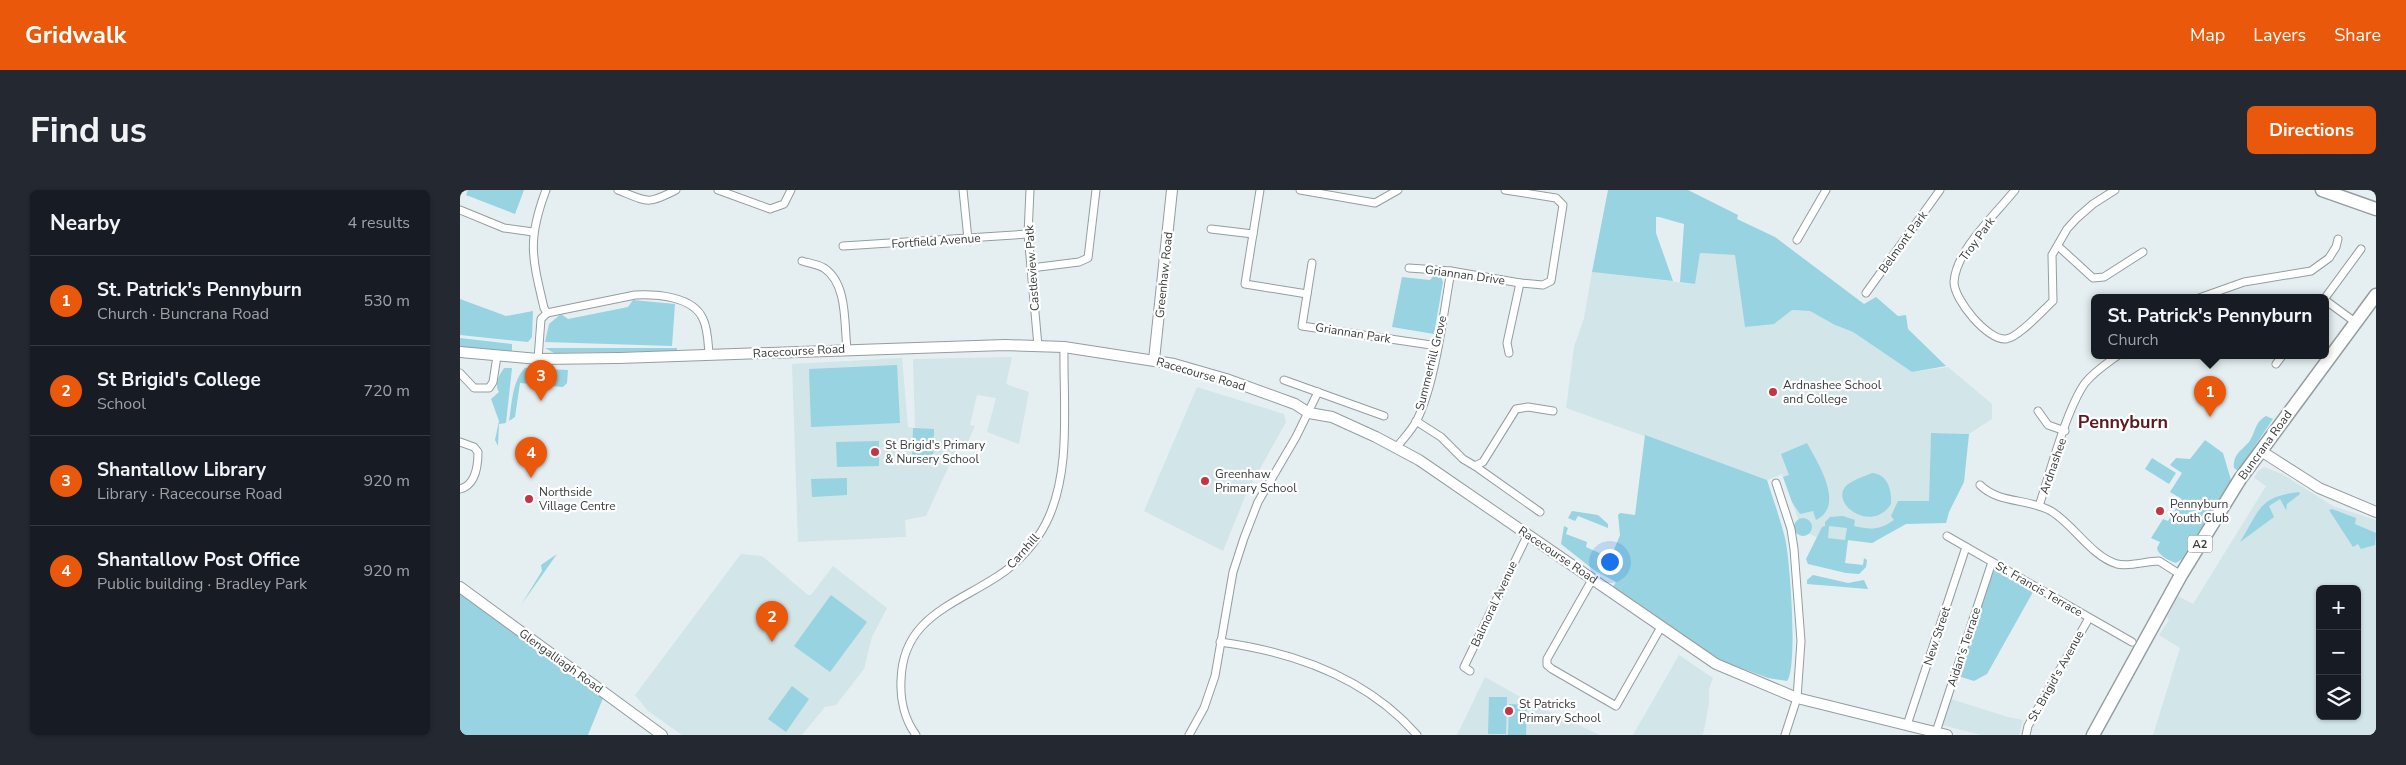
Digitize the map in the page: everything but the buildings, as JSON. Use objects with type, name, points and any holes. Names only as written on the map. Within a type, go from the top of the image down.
[{"type":"highway","points":[[2322,190],[2376,210]]},
{"type":"highway","name":"Buncrana Road","points":[[2329,358],[2376,295]]},
{"type":"highway","name":"Buncrana Road","points":[[2092,735],[2181,576],[2240,479],[2328,359]]},
{"type":"main road","name":"Greenhaw Road","points":[[1154,360],[1172,190]]},
{"type":"main road","name":"Racecourse Road","points":[[460,352],[538,359],[619,358],[847,349],[1038,346],[1064,347],[1174,364],[1226,379],[1295,404],[1308,413],[1332,417],[1396,448],[1446,478],[1716,664],[1797,698],[1947,735]]},
{"type":"main road","points":[[2261,451],[2319,488],[2376,512]]},
{"type":"main road","name":"Glengalliagh Road","points":[[460,587],[662,735]]},
{"type":"street","points":[[546,190],[533,232],[534,265],[544,308],[547,313]]},
{"type":"street","points":[[618,190],[642,200],[654,201],[676,190]]},
{"type":"street","points":[[718,190],[770,210],[784,204],[791,190]]},
{"type":"street","points":[[963,190],[968,239]]},
{"type":"street","name":"Castleview Patk","points":[[1030,190],[1028,234],[1038,346]]},
{"type":"street","points":[[1031,268],[1079,262],[1088,258],[1096,190]]},
{"type":"street","points":[[1260,190],[1245,284],[1307,294]]},
{"type":"street","points":[[1300,190],[1376,203],[1398,190]]},
{"type":"street","name":"Griannan Drive","points":[[1409,268],[1451,271],[1520,283],[1543,285],[1551,281],[1563,205],[1556,198],[1505,190]]},
{"type":"street","points":[[1797,240],[1826,190]]},
{"type":"street","name":"Belmont Park","points":[[1866,293],[1940,190]]},
{"type":"street","name":"Troy Park","points":[[2015,190],[1980,232],[1960,261],[1954,284],[1964,309],[1983,327],[2000,339],[2007,339],[2034,320],[2053,300],[2052,255],[2067,229],[2077,218],[2093,204],[2115,190]]},
{"type":"street","points":[[460,210],[504,228],[533,232]]},
{"type":"street","points":[[1211,229],[1253,234]]},
{"type":"street","name":"Fortfield Avenue","points":[[843,246],[1028,234]]},
{"type":"street","points":[[2210,294],[2244,282],[2311,271],[2328,258],[2336,247],[2338,239]]},
{"type":"street","points":[[2058,246],[2092,278],[2104,277],[2143,252]]},
{"type":"street","points":[[2328,294],[2360,249]]},
{"type":"street","points":[[802,261],[819,265],[835,279],[844,312],[847,349]]},
{"type":"street","name":"Griannan Park","points":[[1312,263],[1302,326],[1438,346]]},
{"type":"street","name":"Summerhill Grove","points":[[1396,448],[1416,421],[1425,399],[1438,346],[1451,271]]},
{"type":"street","name":"Griannan Drive","points":[[1509,354],[1507,343],[1520,283]]},
{"type":"street","points":[[538,359],[541,319],[547,313],[634,295],[649,294],[677,300],[697,310],[703,319],[709,354]]},
{"type":"street","points":[[2329,302],[2355,322]]},
{"type":"street","name":"Carnhill","points":[[916,735],[907,718],[900,688],[904,658],[917,632],[928,618],[1011,566],[1037,537],[1053,507],[1062,474],[1064,347]]},
{"type":"street","points":[[460,373],[474,388],[489,388],[493,382],[497,356]]},
{"type":"street","name":"Ardnashee","points":[[2039,506],[2065,431],[2084,384],[2094,373],[2113,359]]},
{"type":"street","points":[[2276,364],[2280,359]]},
{"type":"street","points":[[1284,380],[1384,416]]},
{"type":"street","points":[[1189,735],[1204,708],[1215,676],[1234,569],[1258,502],[1318,392]]},
{"type":"street","points":[[1475,466],[1483,462],[1516,409],[1528,407],[1553,411]]},
{"type":"street","points":[[2038,411],[2048,425],[2065,431]]},
{"type":"street","points":[[1416,421],[1441,437],[1463,459],[1540,512]]},
{"type":"street","points":[[460,442],[474,447],[478,452],[475,476],[469,486],[460,490]]},
{"type":"street","points":[[1776,483],[1791,530],[1797,569],[1802,641],[1797,698],[1785,735]]},
{"type":"street","points":[[1980,485],[1988,493],[2039,506],[2068,523],[2094,550],[2117,564],[2128,565],[2160,561],[2181,576]]},
{"type":"street","name":"Balmoral Avenue","points":[[1470,670],[1464,667],[1528,534]]},
{"type":"street","name":"St. Francis Terrace","points":[[1947,536],[2132,642]]},
{"type":"street","name":"New Street","points":[[1907,725],[1966,547]]},
{"type":"street","name":"Aidan's Terrace","points":[[1936,732],[1992,562]]},
{"type":"street","points":[[1593,578],[1546,659],[1547,665],[1552,670],[1616,706],[1661,627]]},
{"type":"street","name":"St. Brigid's Avenue","points":[[2026,735],[2028,726],[2089,618]]},
{"type":"street","points":[[1220,642],[1262,648],[1324,668],[1377,698],[1399,714],[1417,735]]},
{"type":"shaded area","points":[[468,190],[524,190],[515,214],[466,195]]},
{"type":"shaded area","points":[[1608,190],[1688,190],[1738,215],[1737,219],[1775,237],[1864,304],[1876,297],[1898,316],[1906,315],[1908,329],[1946,366],[1912,372],[1853,332],[1835,325],[1810,311],[1792,310],[1774,324],[1745,327],[1735,255],[1700,253],[1695,284],[1680,282],[1684,224],[1659,217],[1656,217],[1656,233],[1673,281],[1592,272]]},
{"type":"shaded area","name":"Ardnashee School and College","points":[[1700,253],[1735,255],[1774,324],[1792,310],[1810,311],[1835,325],[1853,332],[1912,372],[1948,367],[1992,404],[1992,419],[1969,434],[1931,433],[1929,508],[1872,543],[1816,537],[1802,530],[1782,474],[1767,480],[1566,408],[1574,347],[1584,318],[1592,272],[1694,284]]},
{"type":"shaded area","points":[[1436,273],[1440,274],[1443,282],[1434,334],[1392,327],[1402,277],[1430,280]]},
{"type":"shaded area","points":[[460,299],[506,316],[533,311],[532,337],[528,342],[460,335]]},
{"type":"shaded area","points":[[633,300],[675,304],[672,346],[545,342],[549,324],[561,314],[568,319],[628,307]]},
{"type":"shaded area","points":[[460,338],[512,344],[512,351],[460,347]]},
{"type":"shaded area","points":[[545,348],[677,348],[677,351],[554,353]]},
{"type":"shaded area","name":"St Brigid's Primary & Nursery School","points":[[1012,357],[1006,384],[1029,392],[1019,444],[987,432],[996,398],[977,395],[970,425],[975,426],[965,448],[958,446],[926,516],[905,520],[906,537],[798,542],[792,364],[902,358],[908,427],[915,428],[913,359]]},
{"type":"shaded area","points":[[897,365],[900,423],[811,427],[809,369]]},
{"type":"shaded area","points":[[504,368],[512,368],[506,423],[499,424],[498,446],[495,440],[499,421],[491,399],[499,392],[497,383]]},
{"type":"shaded area","points":[[525,368],[568,370],[567,383],[563,387],[520,383],[515,417],[509,421],[517,379]]},
{"type":"shaded area","name":"Greenhaw Primary School","points":[[1197,387],[1284,414],[1286,422],[1246,494],[1223,551],[1144,511]]},
{"type":"shaded area","points":[[2266,416],[2273,419],[2238,471],[2234,468],[2236,456],[2249,442],[2259,422]]},
{"type":"shaded area","points":[[913,428],[934,429],[933,464],[912,464]]},
{"type":"shaded area","points":[[1931,433],[1969,434],[1964,482],[1949,512],[1946,523],[1906,524],[1872,543],[1848,540],[1845,563],[1863,565],[1864,558],[1867,560],[1866,567],[1859,574],[1846,573],[1808,564],[1806,559],[1822,527],[1825,526],[1825,522],[1830,517],[1843,516],[1855,520],[1854,526],[1875,528],[1884,526],[1894,520],[1891,516],[1898,501],[1929,501]],"holes":[[[1829,526],[1847,528],[1845,540],[1828,538]]]},
{"type":"shaded area","points":[[1645,435],[1767,480],[1785,538],[1789,567],[1793,636],[1790,672],[1787,681],[1768,678],[1722,661],[1612,588],[1616,582],[1594,570],[1561,544],[1564,526],[1568,528],[1566,534],[1587,542],[1586,547],[1606,556],[1609,550],[1613,552],[1620,535],[1618,515],[1620,513],[1635,515]]},
{"type":"shaded area","points":[[2205,440],[2223,453],[2231,480],[2182,559],[2176,563],[2167,559],[2158,551],[2157,548],[2160,542],[2151,538],[2163,519],[2168,521],[2182,499],[2170,492],[2182,473],[2170,465],[2176,458],[2190,459]]},
{"type":"shaded area","points":[[879,441],[879,466],[837,467],[836,442]]},
{"type":"shaded area","points":[[1807,443],[1822,472],[1829,494],[1829,504],[1825,513],[1816,520],[1813,511],[1800,514],[1792,502],[1783,477],[1789,475],[1781,454]]},
{"type":"shaded area","points":[[2152,458],[2176,473],[2169,484],[2145,469]]},
{"type":"shaded area","points":[[2264,467],[2282,474],[2333,506],[2376,520],[2376,735],[2153,735],[2180,648],[2159,635],[2169,620],[2167,617],[2178,596],[2193,604],[2266,486],[2254,478],[2258,471]]},
{"type":"shaded area","points":[[1872,473],[1882,476],[1888,484],[1891,504],[1883,513],[1863,516],[1847,507],[1843,500],[1843,492],[1850,483]]},
{"type":"shaded area","points":[[847,478],[847,495],[812,497],[811,479]]},
{"type":"shaded area","points":[[2299,492],[2300,494],[2287,504],[2286,510],[2280,499],[2269,506],[2274,517],[2240,542],[2262,507],[2275,497]]},
{"type":"shaded area","points":[[2332,509],[2356,518],[2355,524],[2376,533],[2375,545],[2361,549],[2358,544],[2353,547],[2329,510]]},
{"type":"shaded area","points":[[1572,511],[1598,515],[1608,524],[1608,528],[1578,516],[1575,521],[1568,518]]},
{"type":"shaded area","points":[[1803,518],[1809,521],[1812,527],[1809,533],[1803,536],[1797,533],[1794,527],[1797,521]]},
{"type":"shaded area","points":[[557,554],[521,605],[542,571],[541,565]]},
{"type":"shaded area","points":[[741,554],[762,556],[808,595],[811,595],[833,566],[887,608],[872,637],[864,669],[836,705],[825,707],[802,735],[682,735],[648,711],[635,695]]},
{"type":"shaded area","points":[[1994,570],[2033,592],[1987,674],[1974,681],[1958,676]]},
{"type":"shaded area","points":[[1813,575],[1848,583],[1864,580],[1868,589],[1807,584],[1807,580]]},
{"type":"shaded area","points":[[460,594],[603,698],[588,735],[460,735]]},
{"type":"shaded area","points":[[831,595],[867,622],[830,672],[794,646]]},
{"type":"shaded area","name":"St Patricks Primary School","points":[[1679,655],[1713,678],[1709,689],[1709,704],[1703,735],[1633,735]]},
{"type":"shaded area","name":"St Patricks Primary School","points":[[1485,677],[1531,703],[1600,735],[1457,735]]},
{"type":"shaded area","points":[[792,686],[809,699],[786,732],[768,719]]},
{"type":"shaded area","points":[[1489,697],[1507,697],[1506,734],[1488,734]]},
{"type":"shaded area","points":[[1951,699],[2023,720],[2019,735],[1981,735],[1942,725],[1947,704]]},
{"type":"shaded area","points":[[1509,704],[1527,705],[1526,735],[1508,735]]},
{"type":"place","name":"Ardnashee School and College","points":[[1773,392]]},
{"type":"place","name":"Shantallow Library","points":[[541,401]]},
{"type":"place","name":"St. Patrick's Pennyburn","points":[[2210,417]]},
{"type":"place","name":"St Brigid's Primary & Nursery School","points":[[875,452]]},
{"type":"place","name":"Shantallow Post Office","points":[[531,478]]},
{"type":"place","name":"Greenhaw Primary School","points":[[1205,481]]},
{"type":"place","name":"Northside Village Centre","points":[[529,499]]},
{"type":"place","name":"Pennyburn Youth Club","points":[[2160,511]]},
{"type":"place","name":"St Brigid's College","points":[[772,642]]},
{"type":"place","name":"St Patricks Primary School","points":[[1509,711]]},
{"type":"district","name":"Pennyburn","points":[[2123,422]]}]
